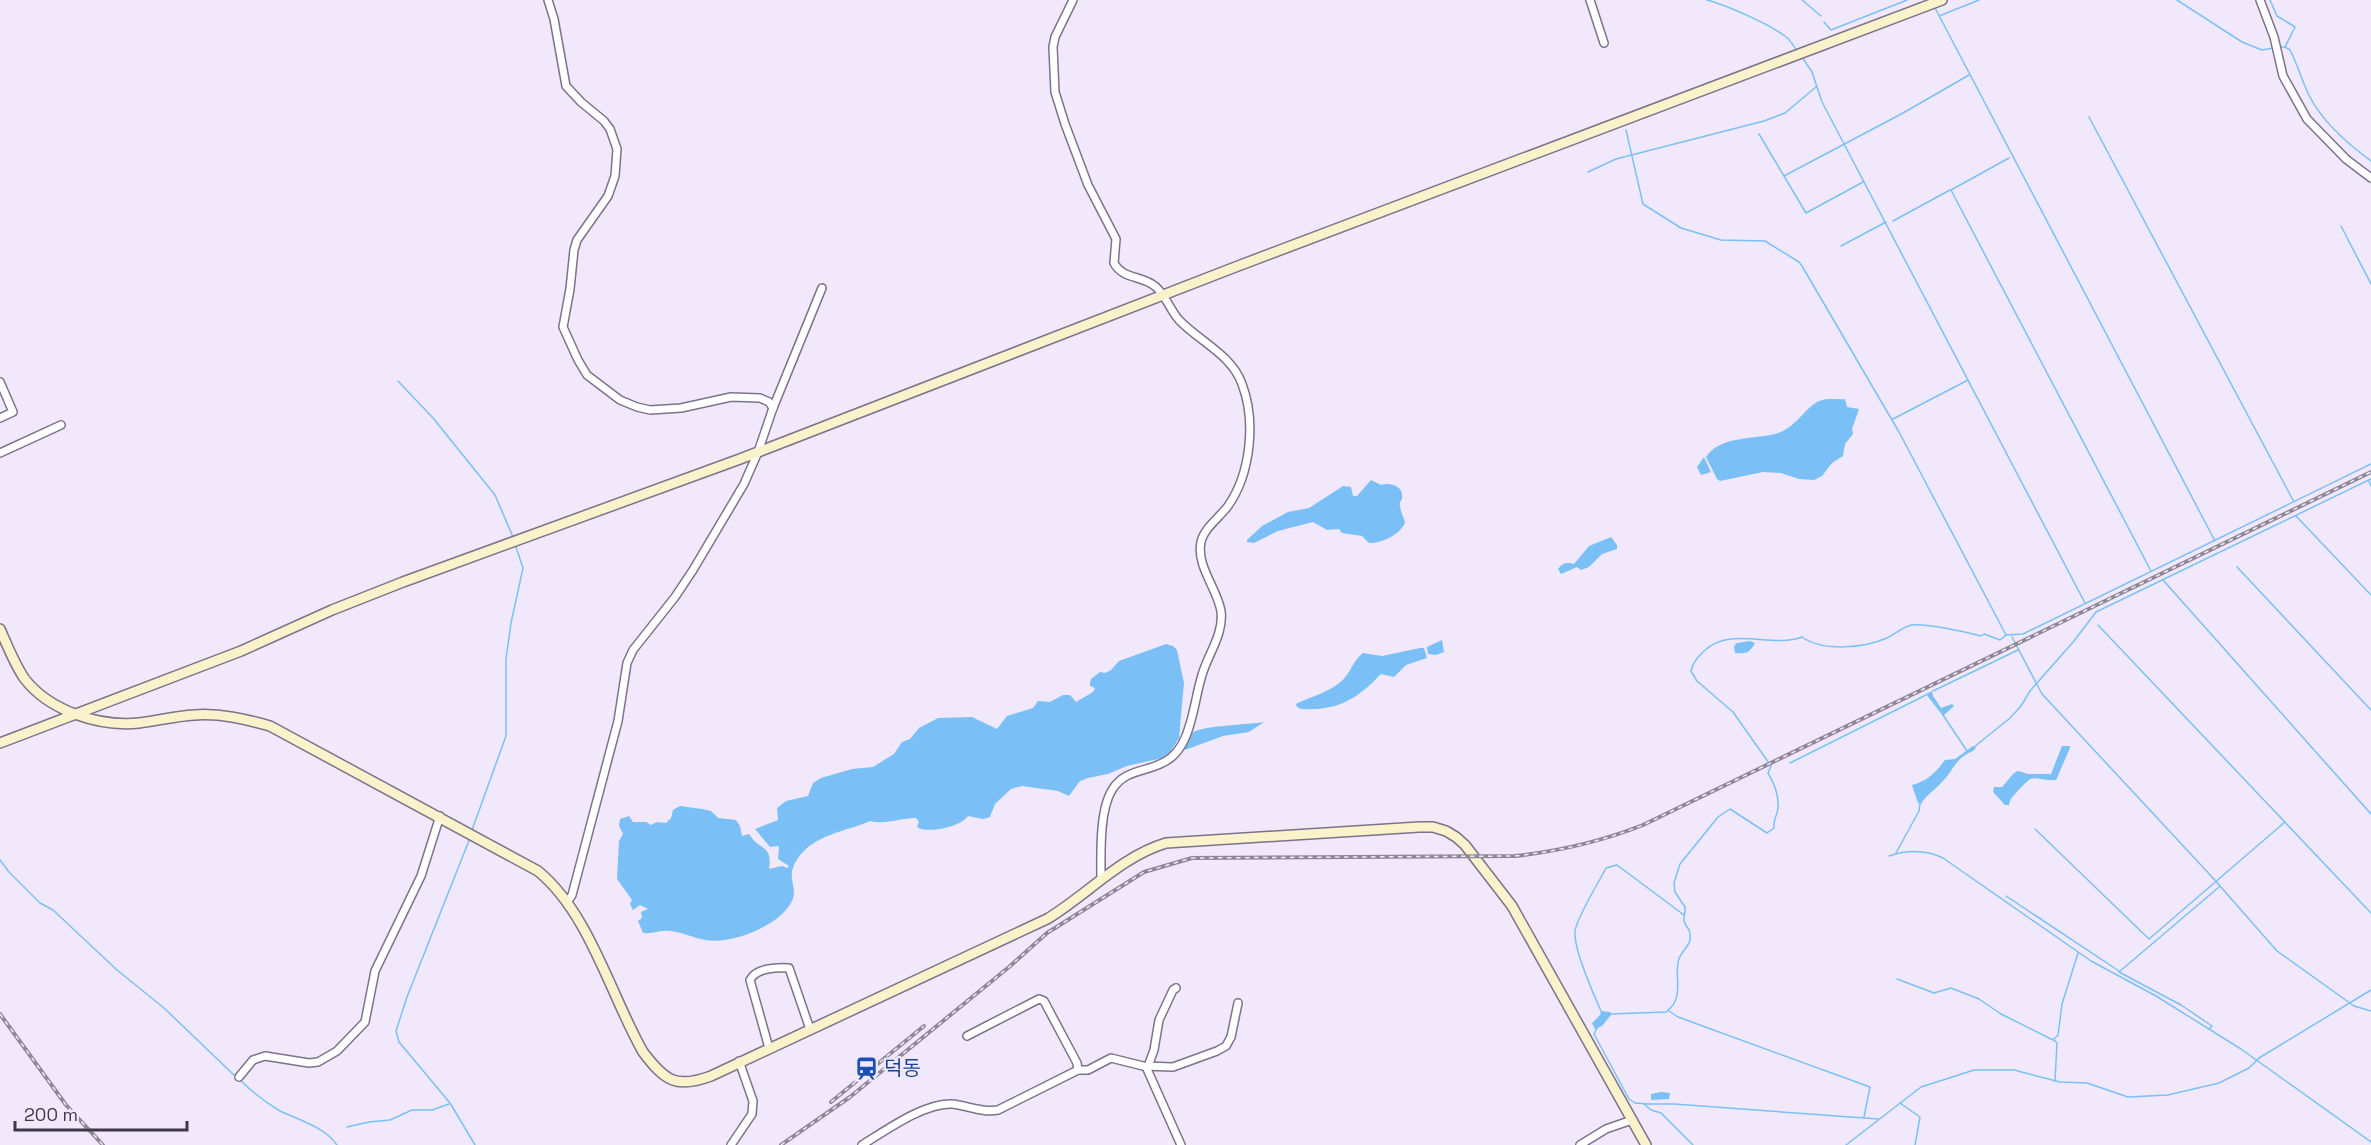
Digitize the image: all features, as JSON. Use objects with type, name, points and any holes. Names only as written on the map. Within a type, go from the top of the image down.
[{"type":"main road","points":[[0,743],[241,651],[332,610],[403,582],[758,452],[1163,294],[1942,0]]},
{"type":"main road","points":[[0,629],[15,663],[32,687],[56,705],[76,714],[116,724],[194,715],[221,715],[252,721],[290,735],[538,871],[568,901],[636,1040],[658,1071],[678,1083],[693,1083],[1047,919],[1139,854],[1166,843],[1419,827],[1433,827],[1446,831],[1465,845],[1512,906],[1646,1145]]},
{"type":"street","points":[[548,0],[554,19],[566,86],[580,102],[604,120],[617,149],[615,176],[608,196],[577,240],[574,250],[563,327],[578,360],[587,375],[621,400],[637,407],[650,410],[681,408],[731,397],[760,398],[769,402],[773,408]]},
{"type":"street","points":[[1073,0],[1054,37],[1055,92],[1088,184],[1116,239],[1114,263],[1123,274],[1146,280],[1163,294],[1178,318],[1224,358],[1238,375],[1247,401],[1249,434],[1247,454],[1233,498],[1201,539],[1200,551],[1203,564],[1221,610],[1221,622],[1219,633],[1202,673],[1190,725],[1182,746],[1174,756],[1157,767],[1123,779],[1111,792],[1105,815],[1101,880]]},
{"type":"street","points":[[1590,0],[1604,43]]},
{"type":"street","points":[[2260,0],[2283,76],[2307,119],[2346,159],[2371,178]]},
{"type":"street","points":[[568,901],[572,896],[618,721],[627,663],[633,650],[693,570],[744,484],[822,288]]},
{"type":"street","points":[[0,382],[13,412],[0,418]]},
{"type":"street","points":[[0,453],[61,425]]},
{"type":"street","points":[[239,1077],[253,1060],[265,1056],[309,1063],[318,1062],[337,1051],[365,1022],[375,971],[421,876],[433,845],[440,816]]},
{"type":"street","points":[[769,1048],[750,980],[756,973],[779,967],[789,968],[810,1029]]},
{"type":"street","points":[[1176,988],[1159,1020],[1154,1050],[1147,1069],[1181,1145]]},
{"type":"street","points":[[967,1036],[1039,999],[1044,1000],[1078,1070]]},
{"type":"street","points":[[862,1145],[938,1105],[954,1104],[988,1112],[998,1110],[1078,1070],[1088,1070],[1111,1058],[1148,1066],[1173,1067],[1216,1051],[1226,1046],[1231,1036],[1238,1003]]},
{"type":"street","points":[[735,1143],[752,1114],[753,1101],[740,1061]]},
{"type":"street","points":[[1580,1145],[1606,1129],[1632,1120]]},
{"type":"water","points":[[1825,399],[1845,399],[1847,407],[1859,409],[1852,429],[1853,434],[1845,444],[1843,456],[1832,463],[1822,476],[1814,480],[1799,479],[1781,473],[1763,472],[1720,481],[1717,479],[1706,457],[1720,445],[1739,439],[1778,433],[1791,426],[1817,402]]},
{"type":"water","points":[[1704,457],[1711,472],[1701,475],[1697,467]]},
{"type":"water","points":[[1371,480],[1381,485],[1396,486],[1401,490],[1400,505],[1405,523],[1390,538],[1369,543],[1362,536],[1342,533],[1339,529],[1327,530],[1313,522],[1278,531],[1254,543],[1247,542],[1262,526],[1288,512],[1309,508],[1343,486],[1351,487],[1353,496],[1357,496]]},
{"type":"water","points":[[1611,537],[1617,549],[1602,554],[1589,567],[1581,570],[1577,567],[1561,574],[1558,569],[1561,565],[1574,564],[1589,546]]},
{"type":"water","points":[[1442,640],[1444,652],[1436,655],[1428,654],[1427,647]]},
{"type":"water","points":[[1750,641],[1755,643],[1749,651],[1735,653],[1734,646],[1737,643]]},
{"type":"water","points":[[1166,644],[1177,650],[1184,683],[1179,738],[1167,757],[1127,766],[1108,774],[1080,781],[1069,796],[1058,791],[1022,786],[1011,789],[995,804],[990,817],[983,819],[968,816],[951,826],[928,830],[917,827],[919,822],[916,818],[870,821],[831,835],[813,844],[798,858],[792,871],[794,896],[792,901],[777,918],[754,932],[716,941],[670,931],[643,933],[638,921],[642,918],[641,912],[648,909],[640,905],[633,910],[630,904],[632,900],[617,879],[619,841],[623,834],[619,826],[620,819],[629,816],[633,822],[646,822],[651,825],[657,822],[666,823],[671,818],[673,810],[680,806],[711,811],[718,818],[736,820],[742,836],[749,834],[767,851],[770,861],[769,869],[782,866],[787,868],[789,866],[778,859],[779,846],[770,847],[755,829],[778,820],[777,808],[786,801],[808,796],[813,783],[821,778],[852,769],[873,767],[894,754],[902,742],[910,739],[919,728],[938,718],[972,717],[997,729],[1007,716],[1033,708],[1038,701],[1050,702],[1063,695],[1070,695],[1076,702],[1093,692],[1095,688],[1090,686],[1091,679],[1100,672],[1105,673],[1119,661]]},
{"type":"water","points":[[1424,648],[1427,658],[1406,665],[1394,677],[1381,674],[1363,691],[1345,702],[1325,708],[1301,709],[1297,707],[1296,704],[1336,686],[1363,653],[1382,656]]},
{"type":"water","points":[[1932,691],[1941,708],[1952,704],[1954,706],[1943,716],[1926,694]]},
{"type":"water","points":[[1264,722],[1249,732],[1223,736],[1185,750],[1189,736],[1198,730]]},
{"type":"water","points":[[1973,746],[1976,748],[1958,761],[1940,785],[1921,804],[1918,803],[1912,785],[1931,776],[1945,760],[1955,759]]},
{"type":"water","points":[[2062,746],[2070,746],[2070,748],[2056,780],[2034,778],[2027,781],[2012,797],[2009,805],[2005,805],[1993,792],[1994,787],[2002,787],[2018,771],[2028,774],[2051,774]]},
{"type":"water","points":[[1601,1011],[1610,1012],[1611,1015],[1602,1026],[1595,1029],[1592,1023]]},
{"type":"water","points":[[1670,1093],[1669,1099],[1651,1100],[1651,1094]]},
{"type":"waterway","points":[[1707,0],[1736,10],[1778,31],[1792,43],[1797,51]]},
{"type":"waterway","points":[[1802,0],[1821,16]]},
{"type":"waterway","points":[[1824,22],[1831,30],[1907,0]]},
{"type":"waterway","points":[[1939,16],[1979,0]]},
{"type":"waterway","points":[[2177,0],[2242,42],[2262,50],[2273,48]]},
{"type":"waterway","points":[[2270,0],[2277,16],[2295,27],[2285,47]]},
{"type":"waterway","points":[[1934,6],[2215,541]]},
{"type":"waterway","points":[[2280,47],[2290,50],[2307,91],[2322,116],[2345,140],[2371,161]]},
{"type":"waterway","points":[[1802,57],[1812,72],[1822,102],[2085,603]]},
{"type":"waterway","points":[[1784,176],[1969,75]]},
{"type":"waterway","points":[[1588,172],[1616,159],[1764,121],[1785,113],[1816,87]]},
{"type":"waterway","points":[[2089,117],[2294,502]]},
{"type":"waterway","points":[[1626,130],[1643,204],[1681,228],[1721,240],[1765,241],[1799,262],[1899,432],[2006,635],[2023,634],[2371,464]]},
{"type":"waterway","points":[[1759,134],[1806,213],[1863,182]]},
{"type":"waterway","points":[[2009,158],[1951,190],[2151,571]]},
{"type":"waterway","points":[[1893,221],[1950,190]]},
{"type":"waterway","points":[[1841,246],[1886,222]]},
{"type":"waterway","points":[[2341,226],[2371,284]]},
{"type":"waterway","points":[[1893,419],[1968,380]]},
{"type":"waterway","points":[[398,381],[433,418],[495,495],[513,537]]},
{"type":"waterway","points":[[1974,747],[2010,718],[2021,706],[2030,691],[2096,612],[2371,479]]},
{"type":"waterway","points":[[2369,481],[2371,486]]},
{"type":"waterway","points":[[2296,516],[2371,595]]},
{"type":"waterway","points":[[472,830],[506,736],[506,659],[523,568],[515,544]]},
{"type":"waterway","points":[[2237,567],[2371,710]]},
{"type":"waterway","points":[[2163,580],[2371,814]]},
{"type":"waterway","points":[[1610,1014],[1666,1012],[1676,1000],[1679,959],[1690,938],[1684,921],[1685,907],[1675,892],[1674,883],[1680,864],[1718,817],[1730,809],[1767,833],[1774,828],[1778,803],[1776,790],[1768,773],[1771,766],[1733,712],[1697,681],[1691,671],[1694,662],[1704,651],[1715,643],[1739,638],[1777,641],[1802,637],[1811,642],[1832,647],[1856,646],[1887,638],[1912,625],[1956,630],[1981,636],[1984,634],[2000,640],[2006,635]]},
{"type":"waterway","points":[[2098,625],[2371,913]]},
{"type":"waterway","points":[[2012,637],[2042,694],[2213,878],[2277,951],[2354,1006],[2371,1011]]},
{"type":"waterway","points":[[1933,691],[2018,650]]},
{"type":"waterway","points":[[1790,763],[1926,695]]},
{"type":"waterway","points":[[1943,715],[1967,751]]},
{"type":"waterway","points":[[1896,853],[1919,811],[1920,803]]},
{"type":"waterway","points":[[2035,829],[2149,939],[2285,822]]},
{"type":"waterway","points":[[470,838],[407,997],[396,1031],[399,1042],[450,1103],[475,1145]]},
{"type":"waterway","points":[[1889,856],[1916,852],[1930,853],[1943,858],[2091,961],[2156,996],[2241,1049],[2371,1142]]},
{"type":"waterway","points":[[0,860],[40,903],[53,910],[117,970],[164,1008],[235,1076]]},
{"type":"waterway","points":[[1601,1011],[1580,959],[1575,931],[1606,868],[1617,865],[1684,915]]},
{"type":"waterway","points":[[2209,1029],[2212,1026],[2181,1005],[2119,972],[2219,887]]},
{"type":"waterway","points":[[2006,896],[2119,971]]},
{"type":"waterway","points":[[1897,979],[1934,993],[1951,988],[1979,999],[2001,1014],[2053,1040],[2058,1035],[2062,1004],[2078,953]]},
{"type":"waterway","points":[[1846,1145],[1921,1087],[1974,1070],[2014,1070],[2060,1082],[2087,1083],[2128,1097],[2168,1095],[2219,1083],[2249,1068],[2259,1058],[2371,990]]},
{"type":"waterway","points":[[1669,1011],[1678,1017],[1870,1087],[1864,1117]]},
{"type":"waterway","points":[[1597,1028],[1594,1034],[1629,1099],[1635,1103],[1878,1119]]},
{"type":"waterway","points":[[2054,1040],[2057,1043],[2055,1081]]},
{"type":"waterway","points":[[239,1079],[269,1104],[326,1133],[337,1145]]},
{"type":"waterway","points":[[1900,1103],[1920,1117],[1915,1145]]},
{"type":"waterway","points":[[347,1127],[390,1120],[412,1110],[432,1110],[449,1104]]},
{"type":"waterway","points":[[1644,1104],[1651,1110],[1661,1113],[1693,1145]]},
{"type":"railway","points":[[781,1145],[850,1097],[1009,967],[1047,933],[1144,872],[1192,858],[1515,856],[1564,848],[1611,836],[1643,825],[2371,472]]},
{"type":"railway","points":[[0,1014],[66,1105],[103,1145]]},
{"type":"railway","points":[[831,1102],[924,1026]]},
{"type":"place","name":"덕동","points":[[866,1068]]}]
